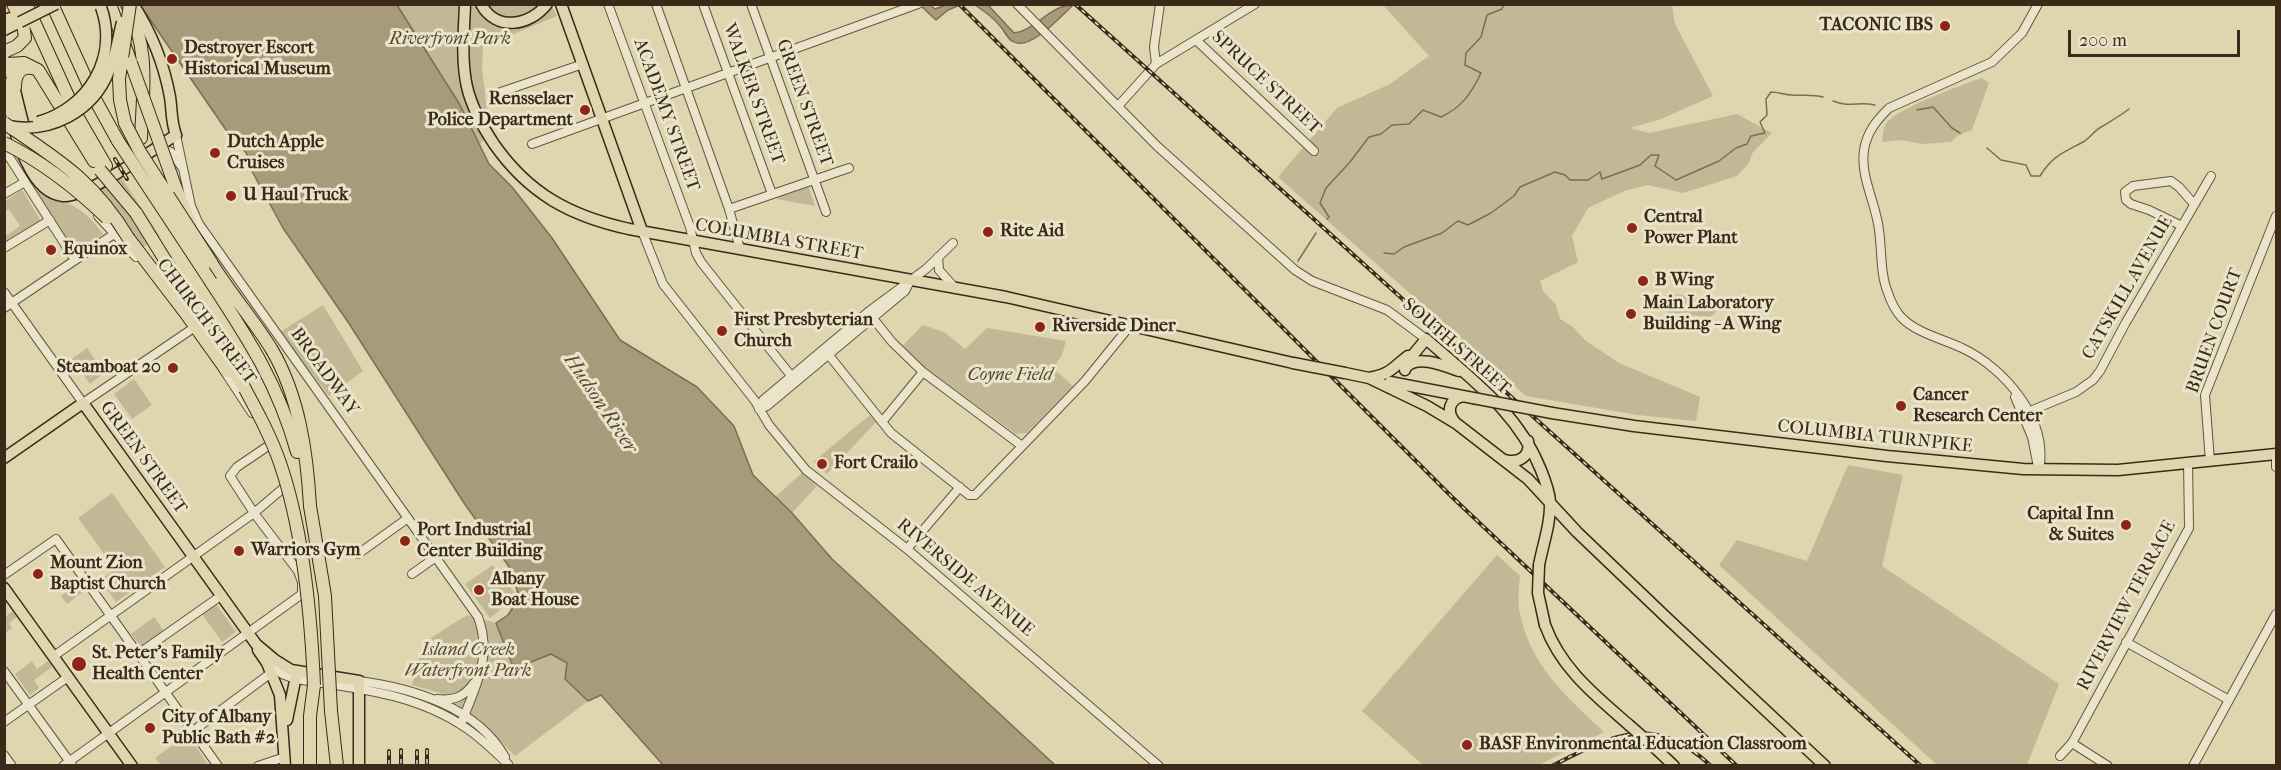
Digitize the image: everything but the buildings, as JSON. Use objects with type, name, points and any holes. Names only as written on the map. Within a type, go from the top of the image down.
[{"type":"highway","points":[[26,4],[103,168]]},
{"type":"highway","points":[[54,4],[97,103],[118,141],[257,353],[274,387],[294,439],[310,506]]},
{"type":"highway","points":[[110,4],[182,203],[211,262]]},
{"type":"highway","points":[[129,4],[137,24],[143,54],[141,138],[144,155],[152,177],[211,282]]},
{"type":"highway","points":[[129,4],[119,79],[120,100],[125,123],[140,152],[265,340],[285,376],[293,401],[304,448],[310,506],[325,596],[331,711],[331,765]]},
{"type":"highway","points":[[5,60],[25,38],[23,24],[11,16]]},
{"type":"highway","points":[[5,60],[24,63],[38,70],[136,213],[245,389],[269,435],[290,496],[305,586],[314,685],[317,765]]},
{"type":"highway","points":[[8,88],[20,70],[27,68],[38,70]]},
{"type":"highway","points":[[4,123],[62,161],[81,177],[102,200],[228,373],[245,389]]},
{"type":"highway","points":[[4,143],[39,163],[83,195],[129,239]]},
{"type":"highway","points":[[310,765],[310,716],[314,685]]},
{"type":"highway","points":[[331,711],[337,765]]},
{"type":"main road","points":[[4,28],[11,16],[40,4]]},
{"type":"main road","points":[[11,16],[54,4]]},
{"type":"main road","points":[[4,123],[40,121],[66,109],[89,88],[102,65],[107,45],[105,21],[100,4]]},
{"type":"main road","points":[[4,123],[28,128],[47,125],[69,117],[87,103],[101,87],[110,70],[129,4]]},
{"type":"main road","points":[[5,60],[8,88],[41,170],[54,184],[77,193],[99,183],[176,135],[170,97],[160,61],[149,32],[129,4]]},
{"type":"main road","points":[[465,4],[464,53],[467,87],[477,117],[495,146]]},
{"type":"main road","points":[[472,4],[470,46],[472,74],[482,115],[495,146]]},
{"type":"main road","points":[[481,4],[494,19],[509,24],[531,18],[547,4]]},
{"type":"main road","points":[[561,4],[642,231]]},
{"type":"main road","name":"COLUMBIA STREET","points":[[495,146],[521,177],[555,203],[594,220],[642,231],[1006,297],[1129,327],[1369,378]]},
{"type":"main road","points":[[1369,378],[1385,374],[1413,353],[1426,339]]},
{"type":"main road","name":"SOUTH STREET","points":[[1426,339],[1508,414],[1528,441],[1545,480],[1550,502],[1577,532],[1826,765]]},
{"type":"main road","points":[[1413,353],[1405,370],[1408,378],[1424,388]]},
{"type":"main road","points":[[1405,370],[1413,362],[1423,361],[1465,374]]},
{"type":"main road","points":[[1369,378],[1417,400],[1457,424],[1528,479],[1550,502],[1549,519],[1539,565],[1538,593],[1545,625],[1555,648],[1570,669],[1674,765]]},
{"type":"main road","name":"COLUMBIA TURNPIKE","points":[[1369,378],[1552,413],[1634,426],[1846,452],[2039,470],[2118,470],[2277,454]]},
{"type":"main road","points":[[1457,424],[1450,416],[1450,407],[1454,400],[1468,397]]},
{"type":"main road","points":[[4,458],[83,403]]},
{"type":"main road","name":"GREEN STREET","points":[[83,403],[194,555],[271,666],[296,675],[359,685]]},
{"type":"main road","points":[[1502,459],[1515,462],[1523,458],[1528,450],[1528,441]]},
{"type":"main road","points":[[1544,543],[1551,532],[1558,528],[1567,527],[1577,532]]},
{"type":"main road","points":[[4,588],[132,765]]},
{"type":"main road","points":[[271,666],[280,695],[285,757]]},
{"type":"main road","points":[[285,757],[288,711],[296,675]]},
{"type":"main road","points":[[359,685],[359,765]]},
{"type":"street","name":"ACADEMY STREET","points":[[608,4],[701,262],[794,379]]},
{"type":"street","points":[[656,4],[729,209],[740,249]]},
{"type":"street","name":"WALKER STREET","points":[[703,4],[772,194]]},
{"type":"street","name":"GREEN STREET","points":[[751,4],[826,212]]},
{"type":"street","name":"SOUTH STREET","points":[[1017,4],[1157,146],[1294,270],[1311,281],[1387,310],[1426,339]]},
{"type":"street","points":[[1156,64],[1154,47],[1160,4]]},
{"type":"street","points":[[1119,105],[1156,64],[1255,4]]},
{"type":"street","points":[[2038,4],[2022,33],[1992,62],[1961,78],[1889,108],[1876,120],[1867,136],[1863,162],[1877,217],[1887,292],[1896,310],[1909,324],[1968,351],[1985,362],[2010,387],[2027,413],[2040,441],[2042,455],[2039,470]]},
{"type":"street","points":[[532,144],[916,5]]},
{"type":"street","name":"SPRUCE STREET","points":[[1196,40],[1314,151]]},
{"type":"street","points":[[498,93],[583,64]]},
{"type":"street","name":"BROADWAY","points":[[176,135],[190,206],[199,224],[474,608],[482,626],[484,657],[480,675],[462,720]]},
{"type":"street","points":[[151,150],[160,148],[170,152],[185,174]]},
{"type":"street","points":[[4,149],[75,260]]},
{"type":"street","points":[[729,209],[849,168]]},
{"type":"street","name":"CATSKILL AVENUE","points":[[2027,413],[2076,393],[2093,380],[2100,371],[2211,176]]},
{"type":"street","points":[[2182,226],[2131,204],[2126,200],[2125,192],[2133,186],[2171,181],[2180,187],[2194,204]]},
{"type":"street","points":[[4,194],[25,182]]},
{"type":"street","name":"CHURCH STREET","points":[[77,193],[133,253],[236,387],[259,424],[287,485],[254,513]]},
{"type":"street","name":"BRUEN COURT","points":[[2210,461],[2205,395],[2277,216]]},
{"type":"street","points":[[4,248],[50,220]]},
{"type":"street","points":[[642,231],[663,284],[759,409],[767,406],[794,379],[870,315],[905,291],[910,281],[953,243]]},
{"type":"street","points":[[8,305],[114,234]]},
{"type":"street","points":[[938,257],[939,270],[956,289]]},
{"type":"street","name":"GREEN STREET","points":[[4,292],[8,305],[83,403]]},
{"type":"street","points":[[870,315],[923,372],[1022,446]]},
{"type":"street","points":[[826,352],[891,433],[969,495],[975,495],[1091,374],[1129,327]]},
{"type":"street","points":[[83,403],[192,329]]},
{"type":"street","points":[[882,422],[923,372]]},
{"type":"street","name":"RIVERSIDE AVENUE","points":[[759,409],[769,425],[806,470],[907,549],[1159,765]]},
{"type":"street","points":[[4,671],[68,764],[302,594],[302,582],[298,571],[254,513],[230,476],[237,466],[268,446]]},
{"type":"street","points":[[2277,459],[2277,467]]},
{"type":"street","name":"RIVERVIEW TERRACE","points":[[2061,756],[2072,743],[2190,528],[2188,464]]},
{"type":"street","points":[[907,549],[960,487]]},
{"type":"street","points":[[54,656],[254,513]]},
{"type":"street","points":[[358,554],[408,518]]},
{"type":"street","points":[[4,575],[56,539],[218,765]]},
{"type":"street","points":[[412,574],[436,557]]},
{"type":"street","points":[[138,654],[222,595]]},
{"type":"street","points":[[2193,765],[2277,614]]},
{"type":"street","points":[[2126,642],[2229,700]]},
{"type":"street","points":[[194,731],[271,666]]},
{"type":"street","points":[[431,698],[455,699],[469,690],[480,675]]},
{"type":"street","points":[[4,722],[68,677]]},
{"type":"street","points":[[359,685],[399,687],[431,698],[492,739],[509,764]]},
{"type":"street","points":[[359,685],[416,702],[462,720]]},
{"type":"street","points":[[2072,743],[2108,765]]},
{"type":"street","points":[[4,755],[12,765]]},
{"type":"street","points":[[258,765],[285,757]]},
{"type":"green space","name":"Riverfront Park","points":[[392,5],[551,5],[557,16],[483,47],[482,69],[487,109],[483,140],[470,160]]},
{"type":"green space","points":[[1383,5],[1672,5],[1675,24],[1713,96],[1661,119],[1630,128],[1649,133],[1737,114],[1772,133],[1753,152],[1749,163],[1737,176],[1683,193],[1648,185],[1624,191],[1588,208],[1572,236],[1578,262],[1540,281],[1543,291],[1556,305],[1560,319],[1573,327],[1586,341],[1619,363],[1700,397],[1696,421],[1638,415],[1526,396],[1278,177],[1337,108],[1390,84],[1429,56]]},
{"type":"green space","points":[[1982,78],[1989,83],[1972,130],[1957,136],[1951,142],[1922,144],[1900,140],[1882,142],[1886,124],[1892,118],[1931,98]]},
{"type":"green space","points":[[119,174],[160,236],[137,251],[85,196]]},
{"type":"green space","points":[[808,185],[815,206],[777,199],[780,195]]},
{"type":"green space","points":[[22,190],[41,221],[5,244],[5,233],[7,235],[20,226],[9,209],[5,211],[5,201]]},
{"type":"green space","points":[[36,190],[79,209],[103,234],[75,253]]},
{"type":"green space","points":[[1668,293],[1711,300],[1717,310],[1711,317],[1669,313],[1660,307],[1661,299]]},
{"type":"green space","points":[[323,305],[363,371],[329,396],[280,332]]},
{"type":"green space","name":"Coyne Field","points":[[923,325],[944,332],[965,349],[987,328],[1066,341],[1062,355],[1053,368],[1073,386],[1027,433],[1016,434],[916,361],[903,345]]},
{"type":"green space","points":[[87,348],[104,373],[90,384],[72,359]]},
{"type":"green space","points":[[134,379],[152,405],[132,419],[114,394]]},
{"type":"green space","points":[[870,415],[876,422],[827,474],[813,462]]},
{"type":"green space","points":[[1848,465],[1903,475],[1882,566],[2059,684],[2027,765],[1937,765],[1719,565],[1737,540],[1807,561]]},
{"type":"green space","points":[[803,472],[817,486],[792,513],[775,497]]},
{"type":"green space","points":[[112,493],[165,567],[116,602],[100,580],[115,569],[78,518]]},
{"type":"green space","points":[[1497,555],[1520,576],[1518,600],[1520,613],[1525,632],[1541,665],[1564,693],[1604,732],[1539,765],[1423,765],[1362,711]]},
{"type":"green space","points":[[493,565],[519,598],[514,607],[501,601],[499,611],[490,618],[465,584]]},
{"type":"green space","points":[[78,583],[84,591],[67,604],[61,596]]},
{"type":"green space","points":[[216,604],[236,632],[222,642],[202,614]]},
{"type":"green space","points":[[13,611],[17,617],[9,623],[12,628],[5,633],[5,617]]},
{"type":"green space","name":"Island Creek Waterfront Park","points":[[467,615],[496,623],[514,669],[551,654],[567,663],[565,679],[588,701],[515,756],[480,720],[443,694],[412,685],[423,643]]},
{"type":"green space","points":[[154,617],[164,631],[142,648],[131,634]]},
{"type":"green space","points":[[32,661],[37,669],[48,661],[52,667],[34,680],[39,688],[30,695],[15,674]]},
{"type":"green space","points":[[188,734],[208,765],[161,765],[155,758]]},
{"type":"water","name":"Hudson River","points":[[140,5],[397,5],[460,105],[489,164],[512,187],[552,238],[620,340],[697,387],[734,426],[753,475],[792,513],[832,559],[1055,765],[663,765],[601,695],[588,701],[565,679],[567,663],[551,654],[514,669],[496,623],[508,615],[519,598],[512,571],[464,503],[348,322],[283,228],[248,164],[247,154],[236,140],[233,140]]},
{"type":"water","points":[[920,5],[930,5],[935,9],[946,5],[960,5],[948,10],[936,20]]},
{"type":"water","points":[[975,5],[988,5],[1014,33],[1030,27],[1057,9],[1073,5],[1036,38],[1019,43],[1010,40],[994,20]]},
{"type":"waterway","points":[[1327,219],[1329,217],[1320,203],[1326,188],[1369,137],[1381,134],[1392,125],[1409,124],[1423,110],[1441,117],[1455,109],[1465,99],[1481,73],[1465,65],[1466,53],[1481,37],[1487,15],[1502,9],[1504,4]]},
{"type":"waterway","points":[[1384,253],[1394,254],[1404,247],[1442,233],[1458,221],[1468,225],[1491,213],[1514,196],[1520,187],[1555,172],[1565,175],[1570,180],[1588,180],[1600,172],[1602,179],[1640,165],[1651,155],[1659,155],[1655,166],[1676,180],[1719,161],[1736,148],[1747,144],[1751,136],[1765,133],[1760,122],[1767,115],[1766,99],[1771,92],[1823,97]]},
{"type":"waterway","points":[[1833,101],[1845,104],[1875,105]]},
{"type":"waterway","points":[[1917,110],[1933,107],[1952,128],[1960,133]]},
{"type":"waterway","points":[[1987,148],[2001,160],[2026,165],[2031,176],[2040,176],[2058,156],[2129,109]]},
{"type":"waterway","points":[[1298,261],[1316,233]]},
{"type":"railway","points":[[959,4],[1452,497],[1737,766]]},
{"type":"railway","points":[[1075,4],[1921,766]]},
{"type":"railway","points":[[115,159],[127,179]]},
{"type":"railway","points":[[1552,766],[1594,745],[1633,734],[1651,734],[1671,739],[1690,749],[1711,766]]},
{"type":"railway","points":[[401,750],[401,766]]},
{"type":"railway","points":[[427,750],[427,766]]},
{"type":"railway","points":[[389,751],[389,766]]},
{"type":"railway","points":[[417,751],[417,766]]},
{"type":"place","name":"TACONIC IBS","points":[[1945,26]]},
{"type":"place","name":"Destroyer Escort Historical Museum","points":[[172,59]]},
{"type":"place","name":"Rensselaer Police Department","points":[[585,110]]},
{"type":"place","name":"Dutch Apple Cruises","points":[[215,153]]},
{"type":"place","name":"U Haul Truck","points":[[231,196]]},
{"type":"place","name":"Central Power Plant","points":[[1632,228]]},
{"type":"place","name":"Rite Aid","points":[[988,232]]},
{"type":"place","name":"Equinox","points":[[51,250]]},
{"type":"place","name":"B Wing","points":[[1643,281]]},
{"type":"place","name":"Main Laboratory Building - A Wing","points":[[1631,314]]},
{"type":"place","name":"Riverside Diner","points":[[1040,327]]},
{"type":"place","name":"First Presbyterian Church","points":[[722,331]]},
{"type":"place","name":"Steamboat 20","points":[[173,368]]},
{"type":"place","name":"Cancer Research Center","points":[[1901,406]]},
{"type":"place","name":"Fort Crailo","points":[[822,464]]},
{"type":"place","name":"Capital Inn & Suites","points":[[2126,525]]},
{"type":"place","name":"Port Industrial Center Building","points":[[405,541]]},
{"type":"place","name":"Warriors Gym","points":[[239,551]]},
{"type":"place","name":"Mount Zion Baptist Church","points":[[38,574]]},
{"type":"place","name":"Albany Boat House","points":[[479,590]]},
{"type":"place","name":"St. Peter's Family Health Center","points":[[79,664]]},
{"type":"place","name":"City of Albany Public Bath #2","points":[[150,728]]},
{"type":"place","name":"BASF Environmental Education Classroom","points":[[1467,745]]}]
